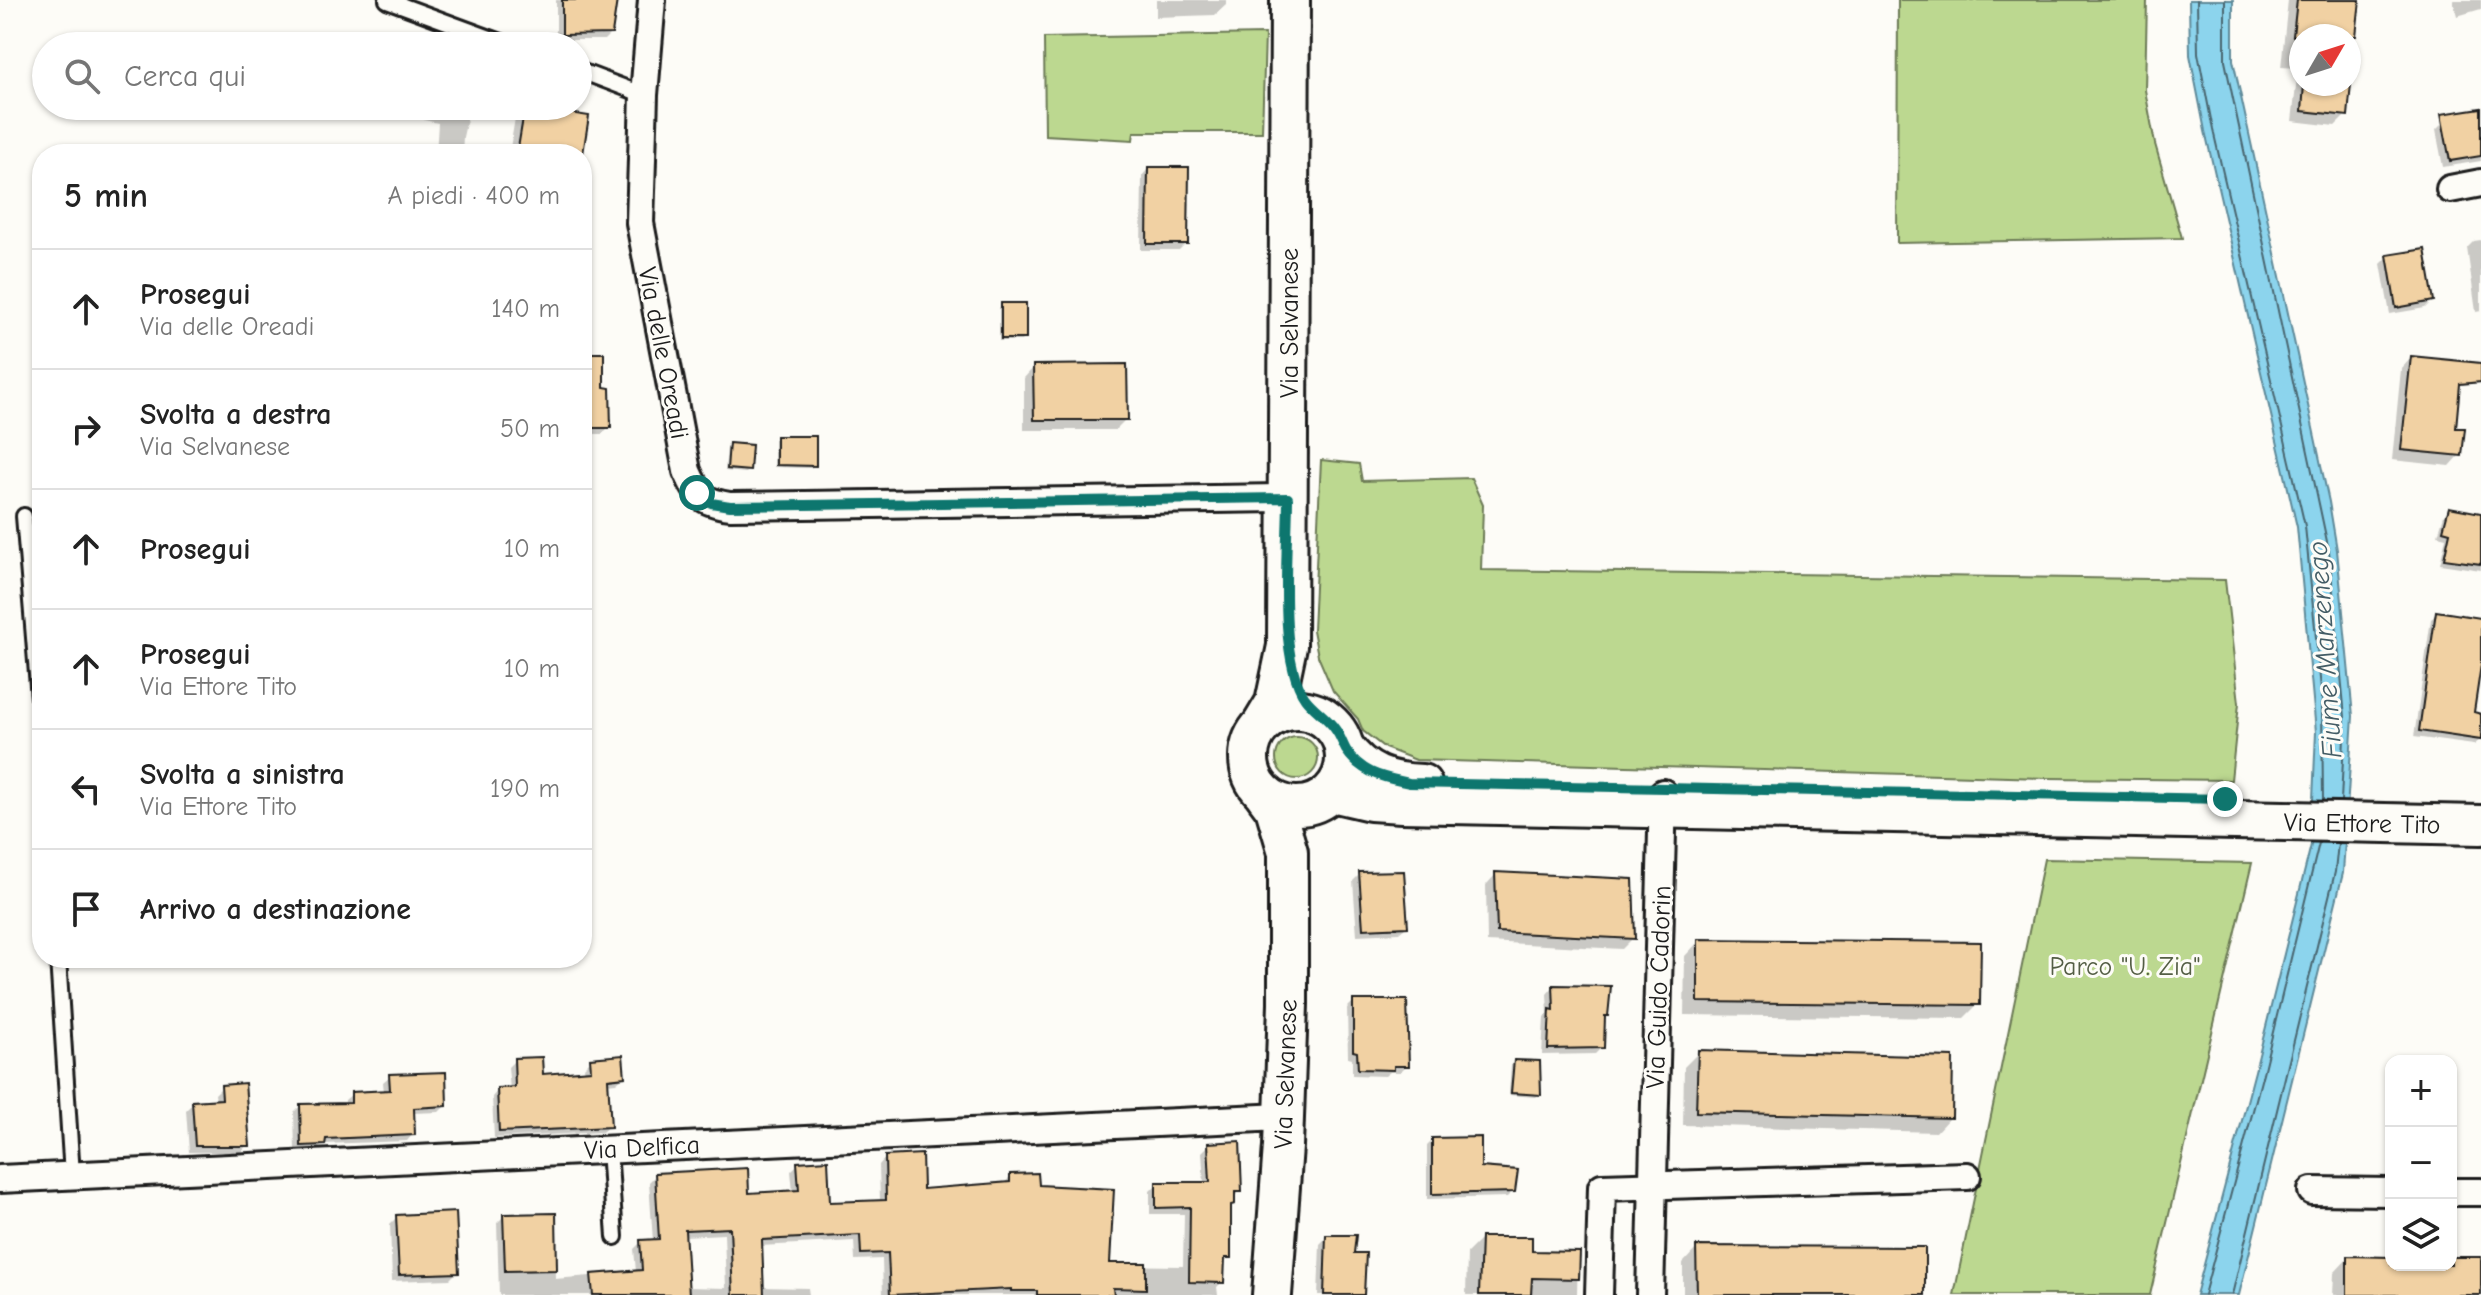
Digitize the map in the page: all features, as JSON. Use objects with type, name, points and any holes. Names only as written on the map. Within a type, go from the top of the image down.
[{"type":"street","name":"Via delle Oreadi","points":[[652,0],[644,95],[640,223],[687,471],[697,493],[711,503],[730,506],[1288,498]]},
{"type":"street","name":"Via Selvanese","points":[[1263,723],[1275,703],[1287,646],[1290,0]]},
{"type":"street","points":[[2450,189],[2481,183]]},
{"type":"street","name":"Via Selvanese","points":[[1287,646],[1304,696],[1320,715]]},
{"type":"street","points":[[1284,711],[1309,711],[1320,715],[1340,734],[1345,763],[1341,779],[1319,799],[1292,806],[1266,796],[1251,774],[1248,760],[1250,746],[1263,723],[1284,711]]},
{"type":"street","name":"Via Ettore Tito","points":[[1344,747],[1365,770],[1384,779],[1663,799]]},
{"type":"street","name":"Via Selvanese","points":[[1266,796],[1275,808],[1288,852],[1288,1004],[1272,1295]]},
{"type":"street","name":"Via Selvanese","points":[[1288,852],[1300,815],[1319,799]]},
{"type":"street","name":"Via Ettore Tito","points":[[1319,799],[1402,803],[1663,799],[2378,812],[2481,805]]},
{"type":"street","name":"Via Guido Cadorin","points":[[1650,1295],[1663,799]]},
{"type":"street","name":"Via Ettore Tito","points":[[2378,812],[2481,825]]},
{"type":"street","name":"Via Delfica","points":[[0,1179],[1283,1117]]},
{"type":"street","points":[[1599,1295],[1602,1187],[1967,1176]]},
{"type":"street","points":[[2312,1191],[2385,1192]]},
{"type":"street","points":[[2457,1192],[2481,1192]]},
{"type":"lane","points":[[387,0],[474,32]]},
{"type":"lane","points":[[592,75],[644,95]]},
{"type":"lane","points":[[24,516],[32,613]]},
{"type":"lane","points":[[59,968],[72,1175]]},
{"type":"lane","points":[[609,1149],[615,1237]]},
{"type":"green space","points":[[1898,0],[2147,0],[2145,90],[2155,144],[2182,238],[1897,243]]},
{"type":"green space","points":[[1265,34],[1262,132],[1134,132],[1133,140],[1045,135],[1044,38]]},
{"type":"green space","points":[[1321,460],[1359,464],[1362,481],[1471,478],[1483,505],[1481,570],[2225,580],[2239,703],[2231,780],[2047,778],[1416,760],[1385,748],[1363,731],[1358,719],[1333,691],[1318,656],[1313,630]]},
{"type":"green space","points":[[1297,737],[1312,743],[1318,758],[1312,773],[1297,779],[1282,773],[1276,758],[1282,743]]},
{"type":"green space","name":"Parco \"U. Zia\"","points":[[2044,859],[2252,863],[2150,1295],[1954,1295]]},
{"type":"water","name":"Fiume Marzenego","points":[[2189,0],[2233,0],[2233,60],[2329,502],[2337,550],[2353,716],[2343,873],[2239,1295],[2196,1295],[2311,845],[2316,732],[2297,527],[2205,131],[2190,55]]},
{"type":"building","points":[[562,0],[617,0],[612,34],[562,32]]},
{"type":"building","points":[[2297,0],[2360,0],[2357,24],[2294,24]]},
{"type":"building","points":[[2303,96],[2350,96],[2348,116],[2302,111]]},
{"type":"building","points":[[2481,108],[2481,156],[2450,161],[2441,114]]},
{"type":"building","points":[[523,120],[588,120],[585,144],[519,144]]},
{"type":"building","points":[[1148,167],[1189,167],[1188,244],[1147,244]]},
{"type":"building","points":[[2425,249],[2434,301],[2396,308],[2387,255]]},
{"type":"building","points":[[1001,303],[1026,303],[1026,339],[1001,339]]},
{"type":"building","points":[[592,353],[604,353],[604,387],[610,388],[611,428],[592,428]]},
{"type":"building","points":[[2411,356],[2481,363],[2481,382],[2460,384],[2456,428],[2465,428],[2462,456],[2401,450]]},
{"type":"building","points":[[1127,364],[1128,420],[1034,420],[1033,365]]},
{"type":"building","points":[[776,436],[816,436],[816,466],[776,465]]},
{"type":"building","points":[[729,443],[752,445],[750,471],[727,469]]},
{"type":"building","points":[[2449,507],[2481,513],[2481,564],[2444,559],[2450,532],[2443,530]]},
{"type":"building","points":[[2436,611],[2481,618],[2481,665],[2474,712],[2481,714],[2481,740],[2419,731]]},
{"type":"building","points":[[1404,871],[1408,927],[1363,929],[1359,872]]},
{"type":"building","points":[[1495,872],[1633,879],[1635,939],[1497,932]]},
{"type":"building","points":[[1698,939],[1981,942],[1980,1005],[1698,1002]]},
{"type":"building","points":[[1553,985],[1611,986],[1608,1016],[1605,1016],[1604,1048],[1548,1049],[1550,1009],[1554,1010]]},
{"type":"building","points":[[1353,1000],[1407,1000],[1409,1066],[1394,1066],[1394,1070],[1358,1069],[1357,1052],[1353,1051]]},
{"type":"building","points":[[1698,1050],[1953,1057],[1952,1118],[1696,1112]]},
{"type":"building","points":[[623,1055],[625,1077],[608,1079],[611,1127],[499,1132],[497,1088],[515,1087],[514,1058],[542,1057],[543,1074],[591,1070],[590,1058]]},
{"type":"building","points":[[1514,1060],[1540,1061],[1541,1095],[1511,1093]]},
{"type":"building","points":[[446,1072],[447,1106],[414,1108],[415,1135],[326,1139],[325,1145],[301,1146],[300,1104],[351,1103],[351,1092],[390,1090],[389,1074]]},
{"type":"building","points":[[245,1083],[250,1146],[195,1146],[192,1101],[222,1099],[221,1085]]},
{"type":"building","points":[[1481,1137],[1481,1167],[1518,1170],[1515,1192],[1432,1194],[1432,1138]]},
{"type":"building","points":[[1240,1141],[1242,1192],[1235,1192],[1235,1204],[1231,1205],[1231,1258],[1225,1258],[1224,1283],[1189,1282],[1190,1207],[1156,1208],[1156,1182],[1210,1182],[1208,1143]]},
{"type":"building","points":[[922,1154],[923,1189],[1010,1182],[1010,1174],[1038,1173],[1039,1185],[1114,1189],[1110,1263],[1146,1263],[1146,1289],[1113,1288],[1114,1295],[1037,1295],[1037,1291],[1011,1289],[890,1295],[888,1253],[861,1254],[860,1235],[762,1240],[764,1295],[733,1295],[730,1228],[685,1230],[689,1295],[593,1295],[591,1274],[642,1270],[640,1240],[659,1239],[655,1173],[748,1168],[749,1193],[799,1190],[797,1162],[828,1160],[830,1202],[886,1200],[885,1156]]},
{"type":"building","points":[[456,1212],[459,1273],[399,1275],[396,1215]]},
{"type":"building","points":[[556,1213],[557,1270],[505,1271],[503,1214]]},
{"type":"building","points":[[1326,1235],[1356,1235],[1354,1253],[1366,1253],[1364,1295],[1324,1295]]},
{"type":"building","points":[[1481,1237],[1532,1237],[1532,1251],[1580,1252],[1579,1279],[1532,1278],[1531,1295],[1479,1295]]},
{"type":"building","points":[[1696,1246],[1925,1247],[1925,1295],[1697,1295]]},
{"type":"building","points":[[2347,1256],[2385,1257],[2385,1271],[2457,1271],[2457,1257],[2481,1257],[2481,1295],[2347,1295]]},
{"type":"route","points":[[697,493],[711,503],[730,506],[1288,498],[1287,646],[1296,679],[1304,696],[1340,734],[1344,747],[1355,762],[1384,779],[1409,783],[1607,789],[2225,799]]}]
